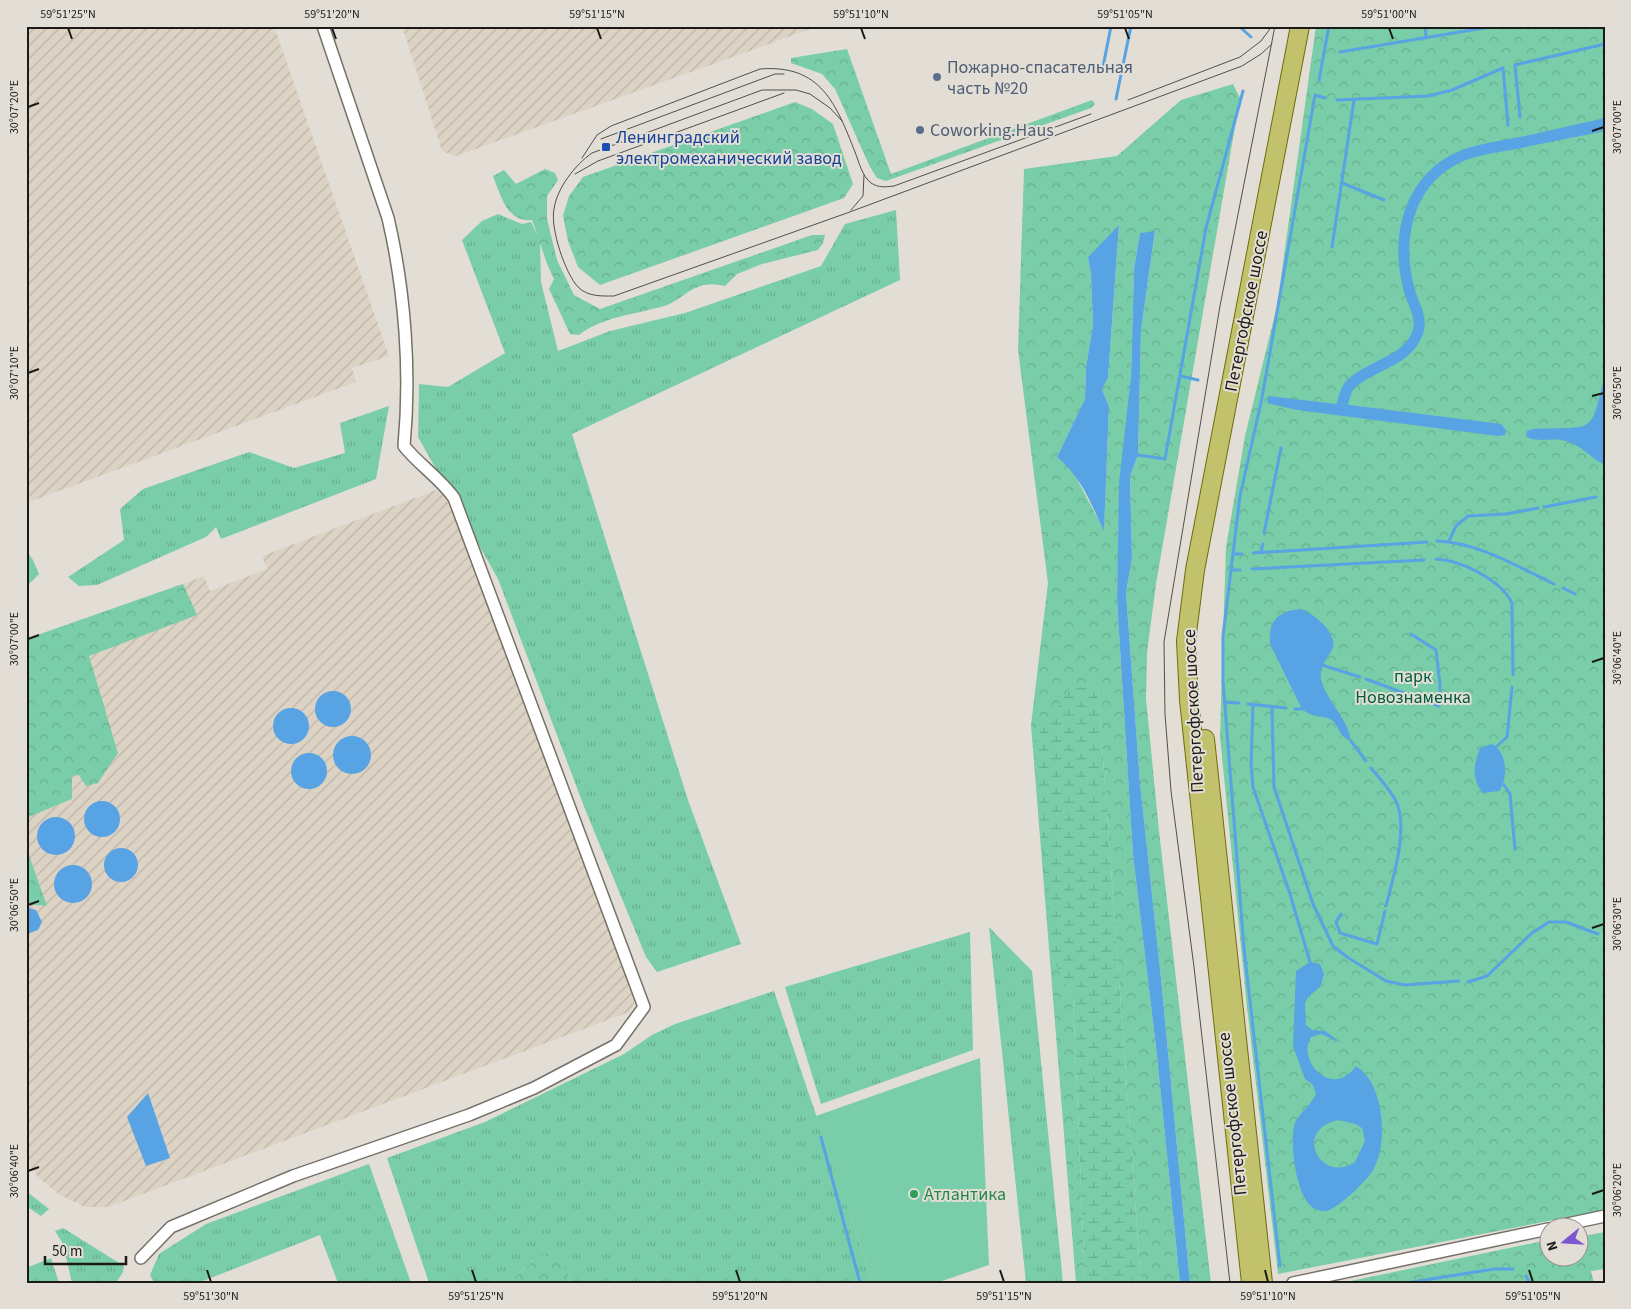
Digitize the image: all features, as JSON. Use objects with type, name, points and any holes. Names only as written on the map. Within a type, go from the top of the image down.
[{"type":"main road","name":"Петергофское шоссе","points":[[1251,1283],[1196,771],[1186,641],[1195,570],[1300,26]]},
{"type":"main road","name":"Петергофское шоссе","points":[[1263,1283],[1201,705],[1198,637],[1216,522],[1311,26]]},
{"type":"street","points":[[141,1258],[171,1227],[293,1176],[451,1121],[534,1088],[616,1045],[644,1007],[454,498],[447,488],[418,462],[404,446],[405,343],[395,248],[388,218],[322,26]]},
{"type":"street","points":[[1588,1220],[1605,1216]]},
{"type":"street","points":[[1293,1283],[1538,1231]]},
{"type":"shaded area","points":[[26,26],[274,26],[389,356],[352,368],[356,382],[26,503]]},
{"type":"shaded area","points":[[402,26],[819,26],[456,156],[442,151]]},
{"type":"shaded area","points":[[436,490],[450,501],[635,1002],[629,1012],[108,1207],[85,1207],[60,1195],[38,1177],[26,1160],[26,639],[204,576],[210,591],[267,569],[262,556]]},
{"type":"green space","name":"парк Новознаменка","points":[[1316,26],[1605,26],[1605,1210],[1574,1216],[1538,1216],[1538,1223],[1278,1274],[1247,1007],[1220,737],[1226,547],[1245,436],[1277,306]]},
{"type":"green space","points":[[847,49],[891,174],[1092,100],[1095,104],[1091,108],[886,181],[877,178],[870,167],[835,89],[822,74],[791,63],[791,58]]},
{"type":"green space","points":[[1233,84],[1240,98],[1156,584],[1147,653],[1146,699],[1159,831],[1211,1283],[1190,1283],[1140,783],[1126,593],[1132,558],[1130,476],[1138,455],[1141,330],[1155,232],[1140,233],[1134,269],[1131,376],[1119,516],[1117,601],[1133,855],[1156,1047],[1180,1283],[1141,1283],[1098,689],[1071,687],[1051,957],[1073,996],[1085,1283],[1076,1283],[1031,725],[1048,583],[1018,350],[1024,169],[1117,156],[1181,100]],"holes":[[[1119,226],[1108,378],[1102,389],[1109,407],[1104,530],[1072,470],[1057,457],[1085,399],[1086,367],[1093,325],[1091,275],[1088,257]]]},
{"type":"green space","points":[[795,102],[812,109],[833,124],[853,184],[844,198],[600,285],[578,267],[568,241],[563,216],[569,196],[583,177]]},
{"type":"green space","points":[[545,169],[555,173],[558,180],[547,196],[547,219],[557,260],[574,295],[600,309],[812,235],[825,235],[823,243],[818,250],[762,264],[737,274],[725,286],[711,284],[701,286],[668,304],[608,320],[579,335],[570,334],[549,289],[554,279],[547,265],[532,220],[523,220],[511,213],[502,200],[493,176],[504,170],[516,184]]},
{"type":"green space","points":[[896,210],[900,280],[572,434],[688,800],[741,944],[657,972],[646,957],[585,809],[498,579],[418,437],[419,384],[448,387],[505,353],[462,240],[482,221],[498,214],[522,224],[531,222],[540,240],[541,282],[558,351],[610,331],[685,313],[821,266],[845,224]]},
{"type":"green space","points":[[389,406],[376,479],[221,539],[216,527],[206,537],[97,585],[79,586],[68,577],[124,540],[120,509],[143,489],[249,452],[294,468],[345,453],[340,423]]},
{"type":"green space","points":[[26,550],[39,574],[26,587]]},
{"type":"green space","points":[[183,584],[197,615],[89,656],[118,753],[98,783],[86,786],[79,775],[72,776],[72,799],[26,818],[26,639]]},
{"type":"green space","points":[[1071,687],[1098,688],[1141,1283],[1085,1283],[1073,996],[1051,957],[1033,742]]},
{"type":"green space","points":[[26,847],[47,906],[26,904]]},
{"type":"green space","points":[[989,927],[1032,971],[1063,1283],[1026,1283]]},
{"type":"green space","points":[[970,932],[973,1050],[821,1104],[785,987]]},
{"type":"green space","points":[[774,991],[873,1283],[570,1283],[568,1273],[534,1260],[508,1283],[429,1283],[387,1158],[485,1122],[624,1054],[652,1035],[675,1024]]},
{"type":"green space","name":"Атлантика","points":[[980,1058],[989,1265],[936,1283],[873,1283],[816,1116]]},
{"type":"green space","points":[[369,1164],[411,1283],[338,1283],[320,1235],[198,1283],[154,1283],[150,1275],[159,1254],[206,1224]]},
{"type":"green space","points":[[26,1191],[49,1209],[41,1216],[26,1206]]},
{"type":"green space","points":[[63,1228],[124,1266],[123,1272],[116,1283],[72,1283],[63,1244],[55,1231]]},
{"type":"green space","points":[[1605,1232],[1605,1269],[1591,1271],[1594,1283],[1341,1283],[1538,1242],[1538,1266],[1588,1266],[1588,1235]]},
{"type":"green space","points":[[551,1252],[568,1273],[570,1283],[508,1283],[534,1260]]},
{"type":"green space","points":[[51,1258],[59,1283],[26,1283],[26,1268]]},
{"type":"water","points":[[1605,118],[1605,131],[1510,150],[1508,140]]},
{"type":"water","points":[[1119,225],[1108,378],[1102,389],[1109,407],[1104,531],[1090,500],[1079,482],[1057,457],[1085,399],[1086,367],[1093,325],[1091,275],[1088,257]]},
{"type":"water","points":[[1155,231],[1141,330],[1138,455],[1130,476],[1132,558],[1126,593],[1140,783],[1190,1283],[1180,1283],[1156,1047],[1133,855],[1117,601],[1119,483],[1131,376],[1134,269],[1140,233]]},
{"type":"water","points":[[1605,374],[1605,465],[1574,444],[1557,440],[1534,439],[1526,436],[1527,431],[1533,429],[1580,427],[1587,424],[1596,409]]},
{"type":"water","points":[[1348,387],[1347,402],[1349,405],[1501,424],[1506,430],[1505,435],[1498,436],[1297,410],[1267,403],[1268,396],[1336,404]]},
{"type":"water","points":[[1301,609],[1320,621],[1328,630],[1333,640],[1334,644],[1322,667],[1321,679],[1327,695],[1346,725],[1351,741],[1342,734],[1332,720],[1315,716],[1302,709],[1270,644],[1271,629],[1276,619],[1286,612]]},
{"type":"water","points":[[333,691],[340,692],[346,696],[350,702],[350,716],[346,722],[340,726],[333,727],[326,726],[320,722],[316,716],[315,709],[316,702],[320,696],[326,692]]},
{"type":"water","points":[[291,708],[298,709],[304,713],[308,719],[308,733],[304,739],[298,743],[291,744],[284,743],[278,739],[274,733],[273,726],[274,719],[278,713],[284,709]]},
{"type":"water","points":[[352,736],[365,742],[371,755],[365,768],[352,774],[339,768],[333,755],[339,742]]},
{"type":"water","points":[[1491,744],[1496,747],[1503,758],[1505,765],[1504,779],[1499,791],[1483,793],[1475,777],[1475,765],[1480,748]]},
{"type":"water","points":[[309,753],[316,754],[322,758],[326,764],[326,778],[322,784],[316,788],[309,789],[302,788],[296,784],[292,778],[291,771],[292,764],[296,758],[302,754]]},
{"type":"water","points":[[102,801],[109,802],[115,806],[119,812],[119,826],[115,832],[109,836],[102,837],[95,836],[89,832],[85,826],[84,819],[85,812],[89,806],[95,802]]},
{"type":"water","points":[[56,817],[69,823],[75,836],[69,849],[56,855],[43,849],[37,836],[43,823]]},
{"type":"water","points":[[121,848],[128,849],[133,853],[137,858],[137,872],[133,877],[128,881],[121,882],[114,881],[109,877],[105,872],[104,865],[105,858],[109,853],[114,849]]},
{"type":"water","points":[[73,865],[87,870],[92,884],[87,898],[73,903],[59,898],[54,884],[59,870]]},
{"type":"water","points":[[26,907],[36,910],[42,922],[38,930],[27,934]]},
{"type":"water","points":[[1310,962],[1320,964],[1324,974],[1320,987],[1308,997],[1305,1003],[1306,1025],[1312,1030],[1325,1031],[1342,1043],[1321,1034],[1311,1037],[1308,1046],[1308,1056],[1312,1065],[1327,1078],[1337,1079],[1347,1075],[1356,1066],[1365,1074],[1373,1086],[1381,1114],[1381,1145],[1373,1170],[1352,1193],[1327,1211],[1316,1209],[1306,1201],[1298,1181],[1294,1157],[1294,1126],[1316,1094],[1313,1085],[1305,1079],[1293,1046],[1296,971]],"holes":[[[1339,1120],[1362,1128],[1365,1141],[1355,1162],[1342,1167],[1331,1166],[1322,1161],[1316,1153],[1314,1143],[1317,1134],[1325,1125]]]},
{"type":"water","points":[[148,1093],[170,1158],[146,1166],[127,1117]]},
{"type":"waterway","points":[[1102,72],[1111,26]]},
{"type":"waterway","points":[[1116,99],[1131,26]]},
{"type":"waterway","points":[[1225,26],[1240,27],[1251,37]]},
{"type":"waterway","points":[[1319,80],[1329,26]]},
{"type":"waterway","points":[[1425,26],[1426,37]]},
{"type":"waterway","points":[[1340,52],[1496,26]]},
{"type":"waterway","points":[[1520,117],[1515,65],[1605,44]]},
{"type":"waterway","points":[[1337,100],[1429,96],[1452,90],[1503,68],[1508,125]]},
{"type":"waterway","points":[[1138,455],[1165,459],[1206,228],[1243,91]]},
{"type":"waterway","points":[[1280,1266],[1244,948],[1223,681],[1223,636],[1240,496],[1262,398],[1315,95],[1325,98]]},
{"type":"waterway","points":[[1332,247],[1354,100]]},
{"type":"waterway","points":[[1343,401],[1351,384],[1359,377],[1397,357],[1413,342],[1418,332],[1419,321],[1409,289],[1404,249],[1406,229],[1411,210],[1419,193],[1430,178],[1445,165],[1464,155],[1523,142]]},
{"type":"waterway","points":[[1342,183],[1384,200]]},
{"type":"waterway","points":[[1180,376],[1198,380]]},
{"type":"waterway","points":[[1264,533],[1281,448]]},
{"type":"waterway","points":[[1544,507],[1596,497]]},
{"type":"waterway","points":[[1449,541],[1456,526],[1468,516],[1506,514],[1538,508]]},
{"type":"waterway","points":[[1437,541],[1452,542],[1497,556],[1554,584]]},
{"type":"waterway","points":[[1253,553],[1427,542]]},
{"type":"waterway","points":[[1261,552],[1263,544]]},
{"type":"waterway","points":[[1234,554],[1242,554]]},
{"type":"waterway","points":[[1436,559],[1468,567],[1490,579],[1507,595],[1512,603],[1513,675]]},
{"type":"waterway","points":[[1252,569],[1424,560]]},
{"type":"waterway","points":[[1232,570],[1240,570]]},
{"type":"waterway","points":[[1563,588],[1575,594]]},
{"type":"waterway","points":[[1366,679],[1439,706],[1440,684],[1436,650],[1411,634]]},
{"type":"waterway","points":[[1322,665],[1360,677]]},
{"type":"waterway","points":[[1497,746],[1507,737],[1512,687]]},
{"type":"waterway","points":[[1225,702],[1239,703]]},
{"type":"waterway","points":[[1248,704],[1286,708]]},
{"type":"waterway","points":[[1253,705],[1251,765],[1253,787],[1290,894],[1310,962]]},
{"type":"waterway","points":[[1272,707],[1274,787],[1313,904],[1333,946],[1386,981],[1405,985],[1459,981]]},
{"type":"waterway","points":[[1295,709],[1302,709]]},
{"type":"waterway","points":[[1351,741],[1366,761]]},
{"type":"waterway","points":[[1371,768],[1393,796],[1398,806],[1400,817],[1401,830],[1398,856],[1386,906]]},
{"type":"waterway","points":[[1504,785],[1510,794],[1515,849]]},
{"type":"waterway","points":[[1341,914],[1336,922],[1340,933],[1377,944],[1385,911]]},
{"type":"waterway","points":[[1468,982],[1487,976],[1532,933],[1549,922],[1566,922],[1598,934]]},
{"type":"waterway","points":[[821,1137],[860,1283]]},
{"type":"waterway","points":[[1406,1283],[1494,1269],[1513,1269]]},
{"type":"waterway","points":[[1526,1276],[1530,1283]]},
{"type":"tram line","points":[[1128,100],[1240,57],[1261,41],[1272,26]]},
{"type":"tram line","points":[[1230,1283],[1194,967],[1171,791],[1165,714],[1164,642],[1220,306],[1275,26]]},
{"type":"tram line","points":[[842,121],[830,108],[810,94],[796,90],[762,90],[592,153],[579,164],[563,185],[554,209],[553,217],[556,238],[568,272],[578,287],[586,293],[614,296],[847,213],[1242,66],[1261,54],[1272,44]]},
{"type":"tram line","points":[[582,158],[597,135],[611,126],[760,69],[781,69],[798,73],[812,80],[833,103],[865,177],[874,185],[885,187],[894,186],[1091,114]]},
{"type":"tram line","points":[[601,139],[775,74],[784,74]]},
{"type":"tram line","points":[[575,174],[598,161],[784,93]]},
{"type":"tram line","points":[[851,210],[863,196],[864,175]]},
{"type":"place","name":"Пожарно-спасательная часть №20","points":[[937,77]]},
{"type":"place","name":"Coworking.Haus","points":[[920,130]]},
{"type":"place","name":"Ленинградский электромеханический завод","points":[[606,147]]},
{"type":"place","name":"Атлантика","points":[[914,1194]]}]
